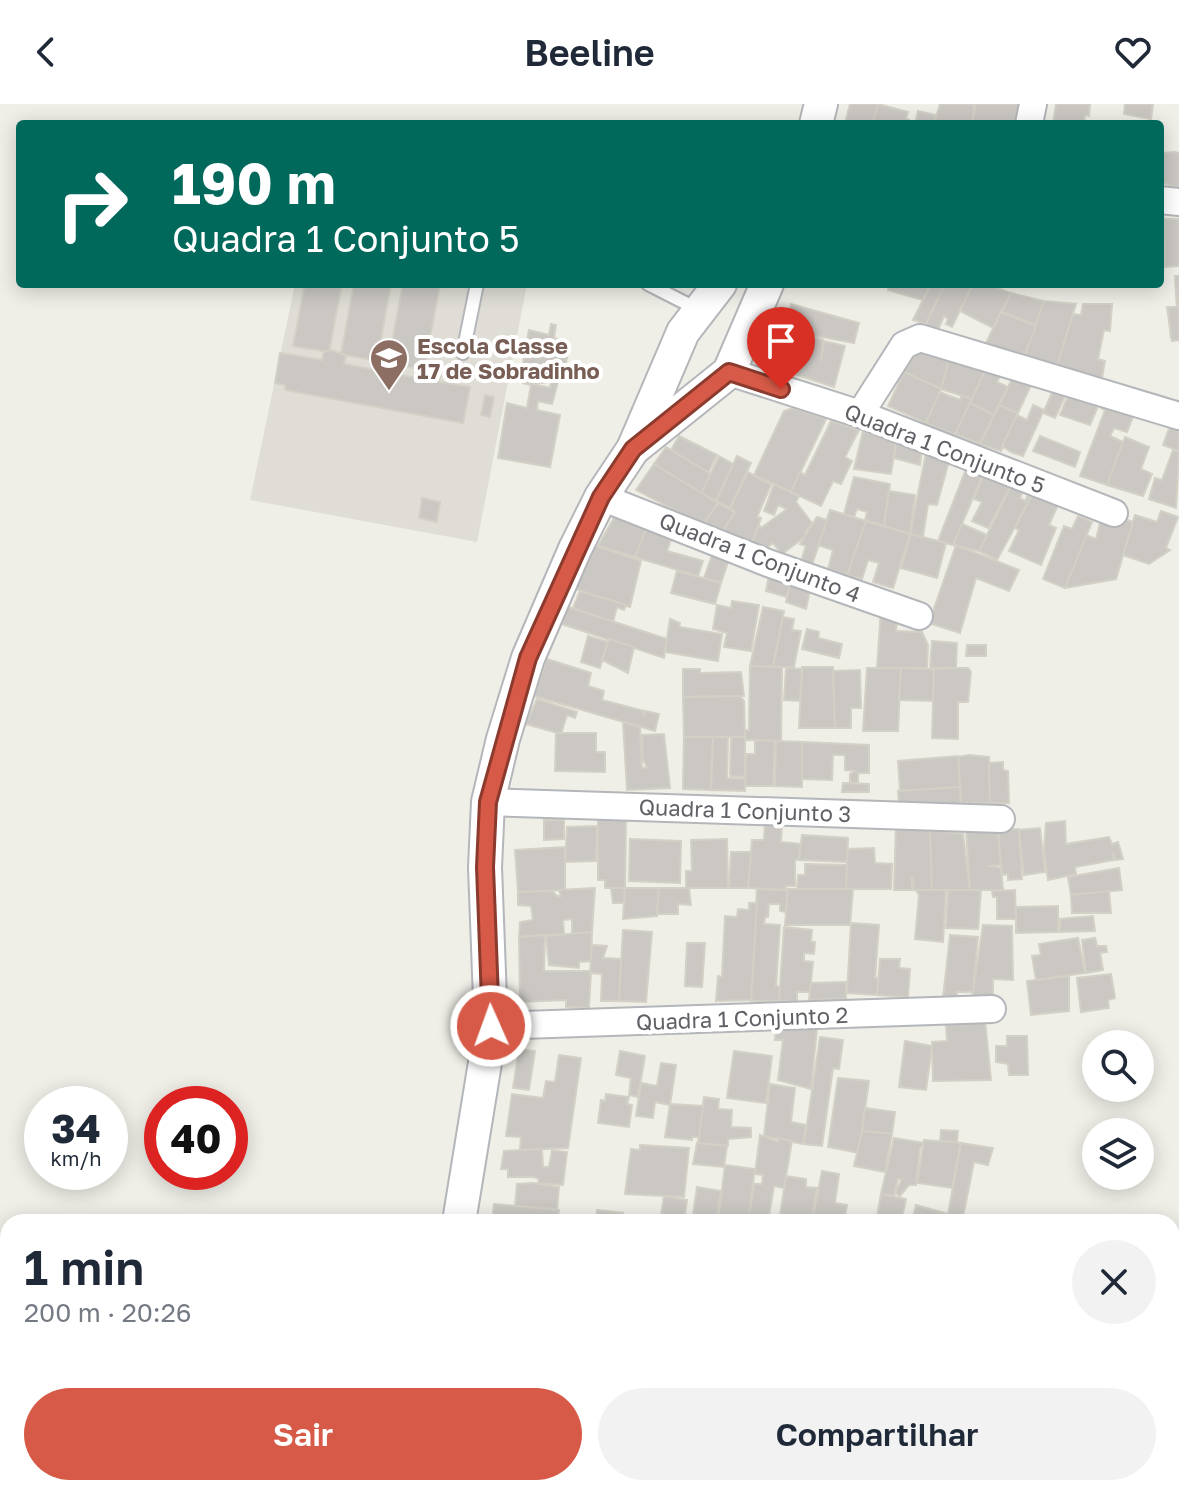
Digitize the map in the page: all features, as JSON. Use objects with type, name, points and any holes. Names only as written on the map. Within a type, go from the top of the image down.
[{"type":"street","points":[[460,1214],[491,1026],[485,867],[488,802],[528,658],[601,497],[633,449],[664,371],[699,310],[717,288]]},
{"type":"street","points":[[633,449],[718,382],[750,329],[765,288]]},
{"type":"street","points":[[699,310],[750,329]]},
{"type":"street","points":[[860,414],[904,345],[920,338],[1179,416]]},
{"type":"street","points":[[664,371],[689,380],[718,382]]},
{"type":"street","name":"Quadra 1 Conjunto 5","points":[[718,382],[860,414],[1114,513]]},
{"type":"street","name":"Quadra 1 Conjunto 4","points":[[601,497],[768,563],[919,616]]},
{"type":"street","name":"Quadra 1 Conjunto 3","points":[[488,802],[1001,819]]},
{"type":"street","name":"Quadra 1 Conjunto 2","points":[[491,1026],[992,1009]]},
{"type":"lane","points":[[463,353],[476,288]]},
{"type":"lane","points":[[656,288],[699,310]]},
{"type":"shaded area","name":"Escola Classe 17 de Sobradinho","points":[[294,288],[526,288],[477,542],[250,500]]},
{"type":"building","points":[[850,104],[878,104],[873,120],[846,120]]},
{"type":"building","points":[[878,104],[908,112],[906,118],[909,120],[873,120]]},
{"type":"building","points":[[940,104],[974,104],[972,120],[935,120]]},
{"type":"building","points":[[976,104],[1022,104],[1020,120],[973,120]]},
{"type":"building","points":[[1056,104],[1090,104],[1089,116],[1085,115],[1084,120],[1054,120]]},
{"type":"building","points":[[1125,104],[1153,104],[1151,119],[1124,114]]},
{"type":"building","points":[[918,111],[935,115],[934,120],[916,120]]},
{"type":"building","points":[[1164,153],[1179,153],[1179,188],[1164,183]]},
{"type":"building","points":[[1164,219],[1179,219],[1179,266],[1165,267]]},
{"type":"building","points":[[1175,276],[1179,276],[1179,338],[1171,338],[1168,309],[1177,307]]},
{"type":"building","points":[[1175,276],[1179,276],[1179,340],[1172,341],[1167,307],[1177,307]]},
{"type":"building","points":[[304,288],[341,288],[329,352],[293,346]]},
{"type":"building","points":[[353,288],[390,288],[377,361],[341,354]]},
{"type":"building","points":[[402,288],[439,288],[424,370],[388,363]]},
{"type":"building","points":[[889,288],[929,288],[923,300]]},
{"type":"building","points":[[929,288],[943,288],[926,324],[913,320]]},
{"type":"building","points":[[943,288],[971,288],[952,327],[946,324],[948,319],[944,316],[938,330],[925,326]]},
{"type":"building","points":[[971,288],[997,288],[1011,293],[993,328],[960,311]]},
{"type":"building","points":[[1011,293],[1044,301],[1036,325],[1002,312]]},
{"type":"building","points":[[1044,301],[1076,304],[1056,369],[1024,357]]},
{"type":"building","points":[[791,304],[859,323],[854,343],[785,330]]},
{"type":"building","points":[[1083,304],[1112,304],[1110,331],[1104,330],[1098,359],[1105,361],[1102,378],[1057,366],[1073,314],[1081,315]]},
{"type":"building","points":[[1001,312],[1036,326],[1024,357],[986,343]]},
{"type":"building","points":[[551,324],[556,325],[554,338],[563,340],[561,351],[568,353],[565,368],[551,365],[547,382],[533,384],[550,388],[552,377],[559,378],[552,404],[538,401],[537,410],[560,415],[550,467],[498,458],[507,403],[527,408],[531,385],[523,383],[531,367],[523,365],[524,355],[530,356],[534,343],[527,340],[529,330],[549,335]]},
{"type":"building","points":[[771,327],[795,332],[786,371],[759,362]]},
{"type":"building","points":[[795,332],[823,340],[821,360],[824,341],[845,346],[834,387],[797,375],[800,364],[788,361]]},
{"type":"building","points":[[919,348],[952,351],[941,389],[904,372]]},
{"type":"building","points":[[330,350],[346,355],[344,364],[417,378],[419,369],[424,367],[441,370],[439,382],[470,387],[463,423],[285,390],[285,385],[275,383],[280,353],[322,360],[324,352]]},
{"type":"building","points":[[965,355],[988,365],[972,399],[941,389],[949,360],[960,365]]},
{"type":"building","points":[[989,362],[1004,368],[997,382],[1008,387],[994,415],[970,403]]},
{"type":"building","points":[[1016,371],[1031,385],[1018,413],[999,405]]},
{"type":"building","points":[[904,372],[941,389],[926,423],[888,406]]},
{"type":"building","points":[[1055,386],[1067,392],[1055,418],[1043,413]]},
{"type":"building","points":[[1070,391],[1101,399],[1090,425],[1060,415]]},
{"type":"building","points":[[940,392],[960,400],[961,396],[972,399],[955,435],[926,423]]},
{"type":"building","points":[[485,395],[494,397],[490,417],[481,415]]},
{"type":"building","points":[[1104,400],[1136,409],[1127,432],[1114,428],[1110,436],[1123,442],[1107,485],[1080,476],[1105,410],[1101,408]]},
{"type":"building","points":[[970,403],[994,415],[980,444],[955,434]]},
{"type":"building","points":[[999,405],[1018,413],[1001,451],[980,444]]},
{"type":"building","points":[[1033,405],[1044,410],[1023,456],[1002,446],[1017,415],[1027,420]]},
{"type":"building","points":[[793,408],[826,419],[791,492],[754,475],[784,411]]},
{"type":"building","points":[[831,421],[859,430],[845,457],[852,461],[841,484],[833,481],[821,506],[791,492],[800,472],[805,475]]},
{"type":"building","points":[[1172,421],[1179,423],[1179,451],[1163,445]]},
{"type":"building","points":[[863,431],[896,442],[891,474],[854,469]]},
{"type":"building","points":[[679,436],[717,455],[708,473],[671,450]]},
{"type":"building","points":[[1040,436],[1080,452],[1075,467],[1033,451]]},
{"type":"building","points":[[1125,437],[1149,447],[1141,469],[1152,474],[1143,496],[1107,485]]},
{"type":"building","points":[[896,442],[922,450],[920,465],[894,458]]},
{"type":"building","points":[[666,447],[711,474],[701,494],[654,464]]},
{"type":"building","points":[[1173,450],[1179,452],[1176,508],[1149,499],[1155,478],[1162,480]]},
{"type":"building","points":[[926,453],[949,461],[937,505],[928,504],[923,537],[910,534]]},
{"type":"building","points":[[719,456],[733,464],[716,501],[701,494]]},
{"type":"building","points":[[737,456],[751,463],[730,508],[716,501]]},
{"type":"building","points":[[654,464],[718,503],[703,525],[636,490]]},
{"type":"building","points":[[966,469],[984,472],[953,545],[938,541]]},
{"type":"building","points":[[748,472],[771,485],[757,517],[761,518],[752,544],[722,532],[735,512],[730,508]]},
{"type":"building","points":[[984,473],[1013,482],[988,528],[972,521],[982,502],[974,499]]},
{"type":"building","points":[[854,477],[890,484],[884,526],[865,520],[867,512],[857,509],[854,517],[844,514]]},
{"type":"building","points":[[1013,482],[1025,486],[1020,498],[1025,501],[1028,495],[1031,497],[997,560],[979,551]]},
{"type":"building","points":[[774,484],[799,496],[796,502],[812,523],[805,533],[807,535],[782,554],[773,543],[765,549],[752,544],[759,525],[761,528],[787,509],[778,505],[774,515],[764,511]]},
{"type":"building","points":[[1035,489],[1061,498],[1049,525],[1056,528],[1041,565],[1009,551],[1019,530],[1015,528]]},
{"type":"building","points":[[889,491],[915,495],[910,534],[884,526]]},
{"type":"building","points":[[422,498],[440,502],[437,522],[419,518]]},
{"type":"building","points":[[718,503],[735,512],[722,532],[703,525]]},
{"type":"building","points":[[830,510],[866,521],[847,575],[828,569],[833,550],[818,545]]},
{"type":"building","points":[[618,511],[649,522],[635,557],[598,546]]},
{"type":"building","points":[[1161,511],[1178,517],[1166,548],[1170,550],[1149,564],[1123,555],[1135,515],[1157,522]]},
{"type":"building","points":[[1103,512],[1133,522],[1116,579],[1065,588],[1086,535],[1096,539]]},
{"type":"building","points":[[1078,516],[1092,522],[1065,588],[1043,579],[1064,526],[1072,529]]},
{"type":"building","points":[[817,517],[827,520],[812,565],[801,561],[806,546],[800,544]]},
{"type":"building","points":[[866,521],[910,534],[893,588],[873,582],[879,563],[868,560],[862,579],[847,575]]},
{"type":"building","points":[[649,522],[674,531],[667,551],[703,561],[698,576],[635,557]]},
{"type":"building","points":[[962,524],[987,535],[979,551],[953,545]]},
{"type":"building","points":[[911,534],[946,543],[937,578],[901,568]]},
{"type":"building","points":[[591,544],[641,561],[630,607],[573,588]]},
{"type":"building","points":[[956,545],[1019,570],[1009,591],[976,578],[960,633],[929,623]]},
{"type":"building","points":[[715,547],[731,553],[721,583],[704,578]]},
{"type":"building","points":[[677,571],[721,583],[715,604],[671,593]]},
{"type":"building","points":[[770,571],[791,578],[787,597],[766,591]]},
{"type":"building","points":[[791,578],[811,585],[806,609],[786,602]]},
{"type":"building","points":[[580,591],[626,605],[624,610],[617,607],[613,622],[573,608]]},
{"type":"building","points":[[732,601],[759,605],[751,651],[724,647],[727,633],[713,629],[717,605],[731,608]]},
{"type":"building","points":[[568,607],[667,639],[664,658],[562,624]]},
{"type":"building","points":[[763,607],[784,611],[773,667],[750,666]]},
{"type":"building","points":[[881,609],[898,613],[896,631],[922,632],[928,645],[927,668],[877,668]]},
{"type":"building","points":[[783,617],[794,619],[792,630],[801,631],[794,667],[773,667]]},
{"type":"building","points":[[670,619],[680,623],[679,627],[722,634],[718,661],[665,652]]},
{"type":"building","points":[[807,629],[819,632],[818,638],[842,644],[839,658],[802,649]]},
{"type":"building","points":[[588,636],[608,642],[600,668],[581,662]]},
{"type":"building","points":[[609,639],[634,647],[628,673],[602,660]]},
{"type":"building","points":[[932,641],[957,643],[956,668],[930,668]]},
{"type":"building","points":[[967,645],[986,645],[986,656],[966,656]]},
{"type":"building","points":[[547,659],[591,673],[588,686],[604,691],[602,700],[644,711],[643,716],[645,711],[659,714],[655,731],[534,696]]},
{"type":"building","points":[[750,666],[782,667],[781,741],[745,740],[744,730],[749,730]]},
{"type":"building","points":[[802,667],[833,667],[835,728],[799,728]]},
{"type":"building","points":[[786,668],[802,669],[800,701],[784,700]]},
{"type":"building","points":[[867,668],[901,668],[898,731],[863,731]]},
{"type":"building","points":[[901,668],[934,669],[933,701],[899,700]]},
{"type":"building","points":[[968,668],[971,672],[968,702],[958,702],[958,739],[932,738],[934,669]]},
{"type":"building","points":[[683,669],[700,669],[700,673],[741,672],[744,696],[683,697]]},
{"type":"building","points":[[860,670],[861,708],[851,708],[851,728],[835,728],[833,671]]},
{"type":"building","points":[[740,696],[744,701],[745,737],[684,737],[683,697]]},
{"type":"building","points":[[537,699],[577,712],[575,718],[567,715],[561,734],[526,724]]},
{"type":"building","points":[[623,722],[640,727],[642,768],[647,767],[643,760],[642,735],[664,734],[670,788],[627,790]]},
{"type":"building","points":[[556,733],[596,733],[596,752],[605,752],[605,772],[555,771]]},
{"type":"building","points":[[684,737],[713,737],[711,790],[683,789]]},
{"type":"building","points":[[713,737],[728,737],[727,778],[745,779],[745,791],[711,790]]},
{"type":"building","points":[[731,737],[745,737],[745,777],[730,776]]},
{"type":"building","points":[[755,740],[775,741],[773,786],[745,786],[746,754],[755,754]]},
{"type":"building","points":[[776,741],[802,742],[802,787],[775,786]]},
{"type":"building","points":[[802,742],[869,745],[869,773],[858,773],[858,783],[850,783],[850,774],[855,771],[845,770],[845,755],[833,755],[832,780],[802,779]]},
{"type":"building","points":[[958,756],[960,787],[900,791],[898,761]]},
{"type":"building","points":[[958,757],[989,757],[990,803],[961,803]]},
{"type":"building","points":[[1003,762],[1003,770],[1008,771],[1009,803],[990,803],[989,763]]},
{"type":"building","points":[[843,783],[869,784],[869,792],[842,792]]},
{"type":"building","points":[[960,787],[961,808],[899,804],[898,791]]},
{"type":"building","points":[[598,818],[626,818],[625,888],[605,888],[605,880],[598,880]]},
{"type":"building","points":[[544,820],[564,820],[564,839],[544,840]]},
{"type":"building","points":[[1065,821],[1066,844],[1109,837],[1112,844],[1118,842],[1123,859],[1116,860],[1113,852],[1114,860],[1075,867],[1076,874],[1048,880],[1044,851],[1046,823]]},
{"type":"building","points":[[765,822],[782,823],[781,842],[801,844],[799,860],[795,860],[795,886],[786,886],[786,890],[748,888],[752,840],[764,840]]},
{"type":"building","points":[[896,824],[930,830],[932,890],[914,890],[912,876],[912,890],[894,890]]},
{"type":"building","points":[[597,826],[596,861],[565,862],[567,827]]},
{"type":"building","points":[[1040,828],[1045,872],[1024,875],[1019,830]]},
{"type":"building","points":[[998,829],[1001,865],[988,866],[1001,868],[1003,890],[970,890],[966,830]]},
{"type":"building","points":[[1019,829],[1022,879],[1008,880],[1008,874],[1002,875],[998,830]]},
{"type":"building","points":[[930,830],[963,834],[970,890],[932,890]]},
{"type":"building","points":[[802,835],[848,838],[847,862],[799,860]]},
{"type":"building","points":[[630,839],[681,841],[680,883],[629,881]]},
{"type":"building","points":[[727,839],[728,888],[686,888],[686,871],[692,871],[691,840]]},
{"type":"building","points":[[565,847],[565,890],[518,892],[515,850]]},
{"type":"building","points":[[874,848],[875,863],[892,864],[891,889],[845,889],[848,849]]},
{"type":"building","points":[[731,852],[751,852],[748,888],[729,888]]},
{"type":"building","points":[[805,864],[847,865],[846,889],[797,889],[798,875],[805,875]]},
{"type":"building","points":[[1119,868],[1122,890],[1071,895],[1068,877]]},
{"type":"building","points":[[595,888],[592,932],[572,934],[572,919],[563,920],[564,934],[519,937],[520,922],[533,920],[531,906],[518,905],[518,892],[552,891],[561,896],[559,890]]},
{"type":"building","points":[[611,888],[625,888],[624,903],[613,903]]},
{"type":"building","points":[[625,888],[659,888],[657,916],[623,919]]},
{"type":"building","points":[[659,888],[689,888],[691,905],[678,904],[678,914],[657,914]]},
{"type":"building","points":[[757,889],[788,890],[786,912],[780,911],[780,904],[769,904],[764,924],[780,925],[776,986],[780,987],[779,1001],[751,1001]]},
{"type":"building","points":[[788,889],[853,889],[850,925],[785,925]]},
{"type":"building","points":[[916,890],[946,890],[943,942],[915,939],[919,895]]},
{"type":"building","points":[[948,890],[981,890],[978,929],[946,928]]},
{"type":"building","points":[[1015,890],[1016,919],[997,919],[997,897],[993,897],[992,891]]},
{"type":"building","points":[[1109,891],[1111,913],[1072,913],[1071,895]]},
{"type":"building","points":[[749,903],[757,903],[751,1000],[716,1001],[718,976],[722,977],[725,916],[737,917],[738,909],[749,910]]},
{"type":"building","points":[[1058,906],[1058,932],[1016,933],[1016,907]]},
{"type":"building","points":[[1093,916],[1095,931],[1060,932],[1060,919]]},
{"type":"building","points":[[851,923],[879,925],[875,978],[879,978],[877,995],[847,993]]},
{"type":"building","points":[[983,925],[1012,926],[1013,980],[993,979],[993,997],[972,998]]},
{"type":"building","points":[[784,927],[812,930],[811,942],[815,942],[814,954],[804,953],[804,961],[813,962],[810,992],[797,992],[797,1002],[779,1001]]},
{"type":"building","points":[[623,930],[652,932],[646,1002],[619,1001]]},
{"type":"building","points":[[592,932],[591,961],[579,962],[579,968],[549,965],[546,936]]},
{"type":"building","points":[[545,935],[544,971],[591,971],[589,1008],[566,1007],[566,1000],[520,1002],[519,937]]},
{"type":"building","points":[[950,935],[978,937],[973,992],[957,992],[957,998],[943,998]]},
{"type":"building","points":[[1078,938],[1085,973],[1036,980],[1032,956],[1041,955],[1039,944]]},
{"type":"building","points":[[1095,938],[1097,946],[1106,946],[1107,952],[1100,953],[1103,970],[1086,973],[1082,940]]},
{"type":"building","points":[[687,943],[705,943],[702,987],[685,986]]},
{"type":"building","points":[[592,945],[607,946],[603,958],[621,959],[619,1001],[601,1001],[602,974],[590,973]]},
{"type":"building","points":[[880,959],[900,959],[899,968],[910,969],[908,997],[877,995]]},
{"type":"building","points":[[1111,974],[1115,998],[1108,1000],[1109,1008],[1081,1012],[1077,978]]},
{"type":"building","points":[[1069,976],[1069,1011],[1031,1015],[1027,981]]},
{"type":"building","points":[[846,982],[846,999],[809,1000],[811,983]]},
{"type":"building","points":[[985,1020],[991,1080],[933,1081],[932,1042],[947,1041],[946,1025]]},
{"type":"building","points":[[776,1028],[817,1028],[811,1089],[778,1080],[783,1040],[775,1040]]},
{"type":"building","points":[[1007,1036],[1027,1036],[1028,1075],[1009,1075],[1008,1064],[996,1062],[996,1046],[1007,1046]]},
{"type":"building","points":[[820,1037],[843,1040],[839,1069],[833,1068],[822,1146],[804,1144]]},
{"type":"building","points":[[905,1041],[932,1046],[926,1090],[899,1087]]},
{"type":"building","points":[[519,1049],[535,1051],[529,1090],[513,1088]]},
{"type":"building","points":[[620,1051],[645,1056],[638,1097],[629,1095],[631,1078],[616,1075]]},
{"type":"building","points":[[734,1051],[772,1056],[766,1103],[727,1098]]},
{"type":"building","points":[[559,1055],[581,1058],[568,1148],[520,1150],[521,1137],[506,1136],[512,1094],[543,1098],[546,1081],[555,1082]]},
{"type":"building","points":[[661,1063],[676,1065],[670,1105],[655,1102],[653,1118],[636,1116],[641,1083],[657,1086]]},
{"type":"building","points":[[838,1078],[869,1081],[859,1153],[828,1147]]},
{"type":"building","points":[[770,1084],[795,1088],[791,1122],[806,1125],[803,1144],[764,1136]]},
{"type":"building","points":[[606,1094],[629,1097],[627,1104],[632,1105],[629,1127],[598,1123],[601,1100],[605,1101]]},
{"type":"building","points":[[704,1097],[719,1099],[718,1109],[732,1110],[731,1127],[751,1128],[751,1137],[728,1139],[728,1146],[698,1143]]},
{"type":"building","points":[[670,1104],[703,1106],[699,1137],[692,1137],[692,1140],[665,1137]]},
{"type":"building","points":[[865,1108],[895,1112],[892,1134],[862,1131]]},
{"type":"building","points":[[941,1130],[958,1131],[957,1142],[940,1141]]},
{"type":"building","points":[[862,1131],[892,1134],[885,1172],[854,1166]]},
{"type":"building","points":[[760,1135],[778,1142],[778,1138],[792,1141],[784,1188],[774,1186],[769,1214],[749,1214],[754,1184],[762,1184],[763,1175],[755,1174]]},
{"type":"building","points":[[894,1138],[924,1143],[920,1148],[916,1185],[909,1185],[900,1196],[895,1193],[902,1179],[898,1179],[894,1196],[881,1194]]},
{"type":"building","points":[[924,1140],[961,1143],[952,1188],[917,1183]]},
{"type":"building","points":[[697,1143],[727,1146],[724,1167],[693,1164]]},
{"type":"building","points":[[961,1143],[993,1148],[988,1165],[974,1162],[964,1214],[948,1214]]},
{"type":"building","points":[[640,1145],[689,1148],[684,1197],[625,1194],[631,1149],[640,1150]]},
{"type":"building","points":[[542,1149],[543,1167],[549,1167],[552,1150],[567,1152],[563,1185],[538,1183],[539,1179],[534,1177],[508,1177],[508,1169],[501,1169],[504,1151]]},
{"type":"building","points":[[725,1165],[755,1169],[749,1214],[719,1214]]},
{"type":"building","points":[[822,1171],[839,1174],[835,1203],[847,1205],[845,1214],[814,1214]]},
{"type":"building","points":[[786,1176],[806,1179],[806,1187],[817,1188],[812,1214],[780,1214]]},
{"type":"building","points":[[517,1184],[559,1187],[557,1209],[515,1206]]},
{"type":"building","points":[[697,1187],[721,1191],[717,1214],[693,1214]]},
{"type":"building","points":[[881,1194],[906,1199],[903,1214],[877,1214]]},
{"type":"building","points":[[664,1196],[687,1200],[685,1214],[661,1214]]},
{"type":"building","points":[[494,1204],[559,1210],[558,1214],[493,1214]]},
{"type":"building","points":[[916,1205],[948,1214],[914,1214]]},
{"type":"building","points":[[597,1210],[623,1213],[623,1214],[597,1214]]},
{"type":"place","name":"Escola Classe 17 de Sobradinho","points":[[389,392]]},
{"type":"route","points":[[491,1026],[485,867],[488,802],[503,739],[528,658],[575,549],[601,497],[633,449],[729,372],[781,389]]}]
